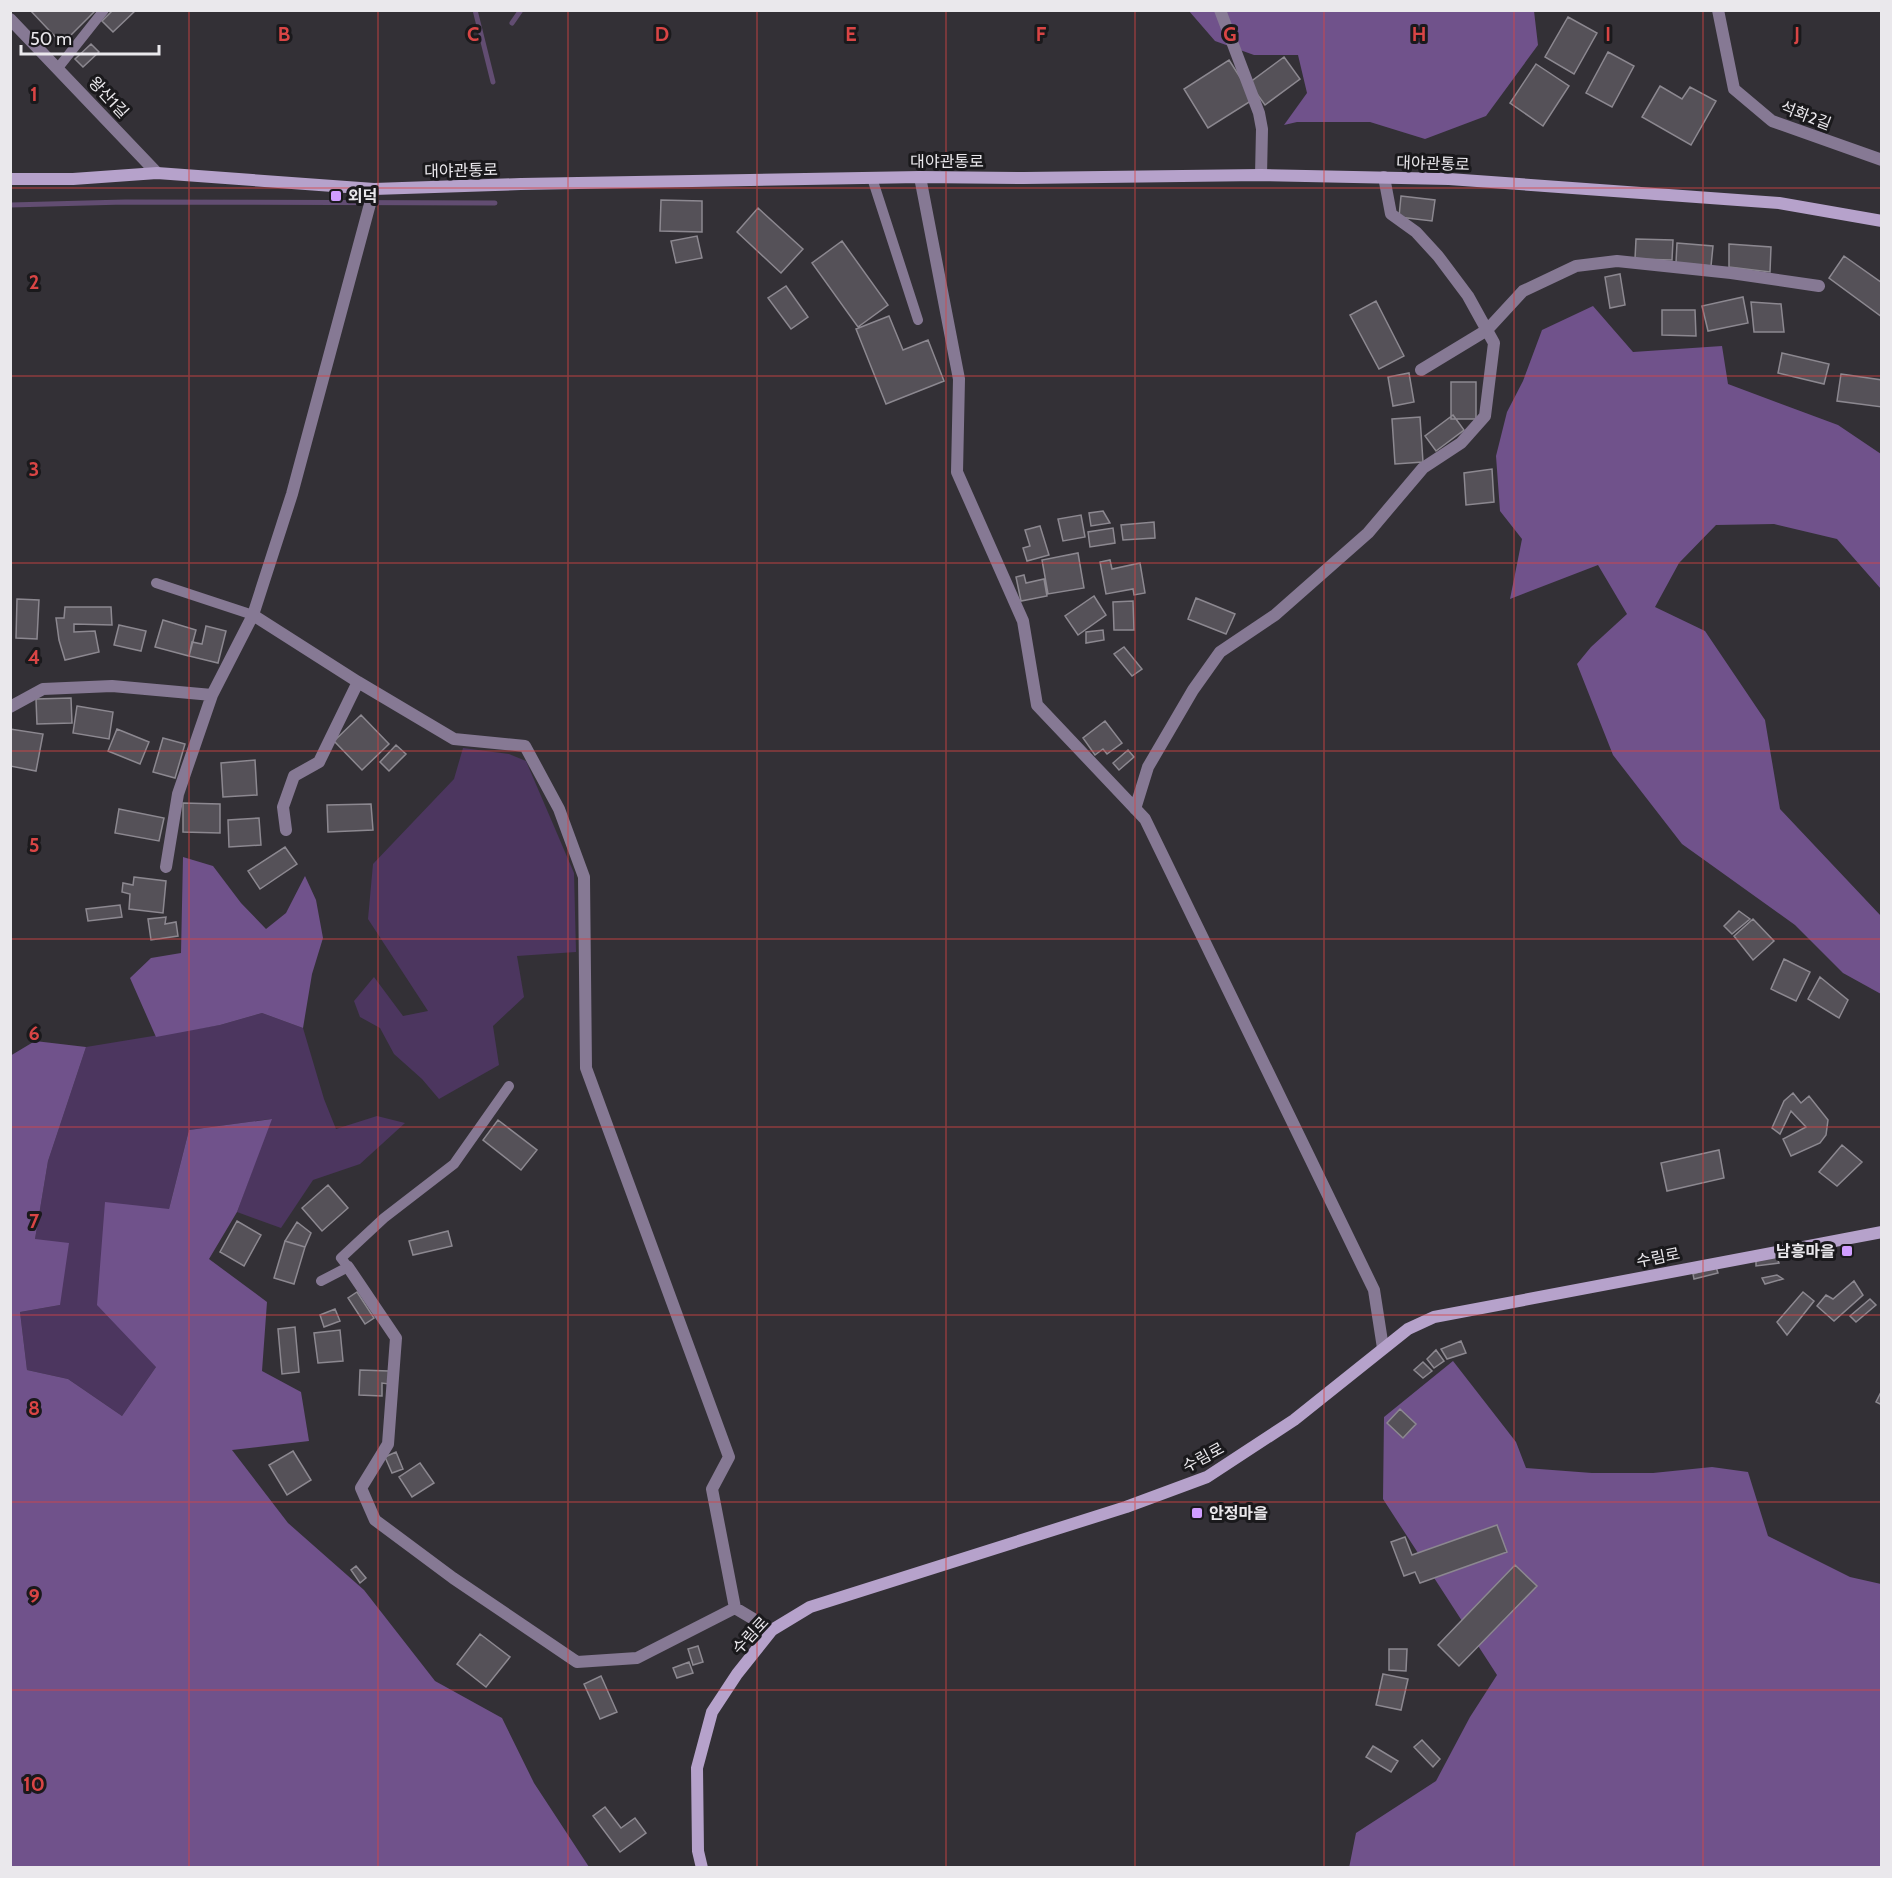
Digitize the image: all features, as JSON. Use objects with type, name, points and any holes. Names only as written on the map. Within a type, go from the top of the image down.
[{"type":"main road","name":"대야관통로","points":[[10,179],[73,179],[157,173],[373,192],[521,184],[920,177],[1384,177],[1449,179],[1779,202],[1881,221]]},
{"type":"main road","name":"수림로","points":[[702,1868],[698,1851],[697,1768],[712,1712],[737,1674],[772,1630],[810,1607],[1126,1507],[1207,1477],[1294,1420],[1408,1329],[1434,1317],[1881,1232]]},
{"type":"street","points":[[1220,10],[1259,113],[1262,129],[1261,176]]},
{"type":"street","name":"석화2길","points":[[1718,10],[1734,88],[1772,121],[1881,160]]},
{"type":"street","name":"왕산1길","points":[[10,19],[157,173]]},
{"type":"street","points":[[920,177],[958,379],[957,472],[1023,621],[1037,705],[1145,819],[1374,1290],[1383,1348]]},
{"type":"street","points":[[1135,809],[1148,767],[1193,690],[1220,652],[1275,615],[1368,533],[1424,468],[1461,443],[1485,416],[1494,343],[1468,296],[1438,256],[1416,232],[1391,214],[1384,177]]},
{"type":"street","points":[[166,867],[178,794],[212,695],[253,615],[292,494],[373,192]]},
{"type":"street","points":[[1421,370],[1487,330],[1523,291],[1576,266],[1617,261],[1731,273],[1819,286]]},
{"type":"street","points":[[253,615],[358,682],[454,739],[525,746],[559,809],[584,878],[586,1068],[729,1457],[712,1489],[735,1608],[772,1630]]},
{"type":"street","points":[[286,830],[283,807],[294,776],[319,762],[358,682]]},
{"type":"street","points":[[10,707],[43,689],[112,686],[212,695]]},
{"type":"street","points":[[348,1266],[396,1338],[388,1444],[361,1488],[375,1520],[453,1578],[577,1662],[637,1658],[735,1608]]},
{"type":"lane","points":[[58,68],[104,10]]},
{"type":"lane","points":[[872,178],[918,320]]},
{"type":"lane","points":[[156,583],[253,615]]},
{"type":"lane","points":[[321,1281],[348,1266],[341,1257],[384,1218],[454,1164],[508,1086]]},
{"type":"shaded area","points":[[1189,11],[1534,11],[1538,45],[1486,116],[1425,139],[1370,122],[1297,122],[1284,125],[1307,93],[1298,55],[1254,55],[1215,41]]},
{"type":"shaded area","points":[[1593,306],[1633,352],[1722,346],[1728,384],[1838,425],[1881,454],[1881,589],[1837,539],[1774,524],[1716,525],[1679,563],[1655,607],[1705,631],[1765,720],[1780,809],[1881,916],[1881,994],[1843,973],[1795,925],[1682,844],[1613,755],[1577,664],[1591,647],[1627,614],[1598,565],[1510,599],[1522,539],[1500,511],[1496,456],[1507,412],[1523,381],[1542,330]]},
{"type":"shaded area","points":[[463,748],[509,754],[526,761],[574,873],[576,952],[517,956],[524,997],[493,1026],[499,1065],[439,1099],[422,1079],[394,1054],[380,1028],[360,1017],[354,1001],[374,977],[403,1016],[428,1011],[368,919],[373,864],[454,779]]},
{"type":"shaded area","points":[[183,857],[213,866],[241,903],[266,929],[286,913],[305,876],[316,900],[323,938],[312,974],[303,1028],[262,1013],[220,1025],[156,1037],[130,978],[151,958],[181,953]]},
{"type":"shaded area","points":[[262,1013],[303,1028],[324,1099],[336,1129],[377,1116],[405,1123],[360,1164],[313,1180],[281,1228],[237,1212],[271,1119],[189,1130],[169,1209],[156,1367],[122,1416],[68,1379],[27,1370],[20,1312],[60,1305],[35,1239],[48,1161],[86,1047],[220,1025]]},
{"type":"shaded area","points":[[35,1041],[86,1047],[48,1161],[35,1239],[69,1243],[60,1305],[20,1312],[27,1370],[68,1379],[122,1416],[156,1367],[97,1305],[105,1202],[169,1209],[189,1130],[272,1119],[237,1212],[209,1259],[267,1302],[262,1371],[301,1392],[309,1441],[232,1450],[288,1523],[364,1590],[435,1681],[502,1718],[534,1783],[589,1867],[11,1867],[10,1056]]},
{"type":"shaded area","points":[[1453,1361],[1516,1442],[1526,1468],[1592,1473],[1653,1473],[1712,1467],[1748,1472],[1768,1536],[1850,1577],[1881,1584],[1881,1867],[1349,1868],[1356,1833],[1436,1781],[1470,1717],[1497,1675],[1383,1499],[1384,1417]]},
{"type":"building","points":[[30,10],[96,10],[62,44]]},
{"type":"building","points":[[113,10],[136,10],[113,32],[102,21]]},
{"type":"building","points":[[1568,17],[1597,33],[1574,74],[1545,57]]},
{"type":"building","points":[[91,44],[99,52],[83,67],[75,59]]},
{"type":"building","points":[[1608,52],[1634,66],[1612,107],[1586,93]]},
{"type":"building","points":[[1284,57],[1300,79],[1265,105],[1249,83]]},
{"type":"building","points":[[1229,60],[1254,99],[1208,128],[1184,89]]},
{"type":"building","points":[[1536,64],[1569,86],[1543,126],[1510,103]]},
{"type":"building","points":[[1660,86],[1682,99],[1690,87],[1716,101],[1691,145],[1642,117]]},
{"type":"building","points":[[1401,196],[1435,200],[1432,221],[1399,217]]},
{"type":"building","points":[[661,200],[702,201],[702,232],[660,231]]},
{"type":"building","points":[[758,208],[803,249],[781,273],[737,232]]},
{"type":"building","points":[[697,236],[702,258],[676,263],[671,241]]},
{"type":"building","points":[[1636,239],[1673,240],[1672,260],[1635,259]]},
{"type":"building","points":[[842,241],[888,305],[858,327],[812,263]]},
{"type":"building","points":[[1677,243],[1713,246],[1711,266],[1676,263]]},
{"type":"building","points":[[1729,244],[1771,247],[1770,272],[1729,267]]},
{"type":"building","points":[[1844,256],[1882,283],[1882,317],[1829,278]]},
{"type":"building","points":[[1620,274],[1625,305],[1610,308],[1605,277]]},
{"type":"building","points":[[786,286],[808,317],[791,329],[768,298]]},
{"type":"building","points":[[1743,297],[1748,323],[1708,331],[1702,306]]},
{"type":"building","points":[[1376,301],[1404,356],[1379,369],[1350,315]]},
{"type":"building","points":[[1751,302],[1781,304],[1784,332],[1754,332]]},
{"type":"building","points":[[1662,310],[1695,310],[1696,336],[1662,335]]},
{"type":"building","points":[[889,316],[903,350],[928,340],[944,381],[886,404],[856,329]]},
{"type":"building","points":[[1782,353],[1829,364],[1824,384],[1778,373]]},
{"type":"building","points":[[1409,373],[1414,402],[1393,406],[1388,377]]},
{"type":"building","points":[[1841,374],[1882,380],[1882,407],[1837,401]]},
{"type":"building","points":[[1451,382],[1476,382],[1476,419],[1451,419]]},
{"type":"building","points":[[1453,415],[1464,430],[1436,451],[1425,436]]},
{"type":"building","points":[[1420,417],[1423,462],[1395,464],[1392,419]]},
{"type":"building","points":[[1492,469],[1494,502],[1466,505],[1464,473]]},
{"type":"building","points":[[1103,511],[1110,523],[1091,526],[1089,513]]},
{"type":"building","points":[[1081,515],[1085,537],[1063,541],[1058,519]]},
{"type":"building","points":[[1154,522],[1155,538],[1123,540],[1121,525]]},
{"type":"building","points":[[1040,526],[1049,555],[1027,561],[1023,548],[1030,546],[1025,530]]},
{"type":"building","points":[[1113,528],[1115,543],[1090,547],[1088,532]]},
{"type":"building","points":[[1078,553],[1084,588],[1048,594],[1042,560]]},
{"type":"building","points":[[1110,560],[1112,569],[1140,563],[1145,593],[1134,595],[1133,589],[1106,594],[1100,562]]},
{"type":"building","points":[[1024,575],[1026,583],[1044,579],[1047,596],[1021,601],[1016,577]]},
{"type":"building","points":[[1094,596],[1106,615],[1078,635],[1065,616]]},
{"type":"building","points":[[1196,598],[1235,614],[1226,634],[1188,619]]},
{"type":"building","points":[[17,599],[39,600],[37,639],[16,638]]},
{"type":"building","points":[[1133,601],[1134,630],[1114,630],[1113,602]]},
{"type":"building","points":[[65,607],[111,607],[112,625],[74,624],[74,632],[95,631],[99,652],[65,660],[56,618],[64,618]]},
{"type":"building","points":[[163,620],[196,630],[189,656],[155,647]]},
{"type":"building","points":[[119,625],[146,631],[141,651],[114,645]]},
{"type":"building","points":[[206,626],[226,631],[218,663],[189,656],[192,642],[202,644]]},
{"type":"building","points":[[1103,630],[1104,640],[1086,643],[1086,632]]},
{"type":"building","points":[[1124,647],[1142,669],[1132,676],[1114,654]]},
{"type":"building","points":[[71,698],[72,723],[37,724],[36,699]]},
{"type":"building","points":[[77,706],[113,712],[109,739],[73,733]]},
{"type":"building","points":[[361,715],[389,744],[362,770],[334,741]]},
{"type":"building","points":[[1105,721],[1122,743],[1107,754],[1103,749],[1095,755],[1083,738]]},
{"type":"building","points":[[10,729],[43,734],[36,771],[10,766]]},
{"type":"building","points":[[117,729],[149,742],[140,764],[108,751]]},
{"type":"building","points":[[163,738],[185,744],[175,778],[153,772]]},
{"type":"building","points":[[396,745],[406,754],[389,771],[380,762]]},
{"type":"building","points":[[1128,750],[1134,757],[1119,770],[1113,763]]},
{"type":"building","points":[[255,760],[257,795],[223,797],[221,763]]},
{"type":"building","points":[[183,803],[220,804],[220,833],[183,832]]},
{"type":"building","points":[[371,804],[373,830],[328,832],[327,805]]},
{"type":"building","points":[[119,809],[164,818],[159,841],[115,833]]},
{"type":"building","points":[[259,818],[261,845],[229,847],[228,820]]},
{"type":"building","points":[[285,847],[297,864],[260,889],[248,871]]},
{"type":"building","points":[[134,877],[166,881],[163,913],[129,909],[130,894],[122,892],[123,883],[133,885]]},
{"type":"building","points":[[120,905],[122,917],[88,921],[86,909]]},
{"type":"building","points":[[1739,911],[1750,919],[1732,934],[1724,926]]},
{"type":"building","points":[[166,917],[165,924],[176,922],[178,936],[151,940],[148,919]]},
{"type":"building","points":[[1753,919],[1774,941],[1753,960],[1734,936]]},
{"type":"building","points":[[1784,959],[1810,972],[1796,1001],[1771,989]]},
{"type":"building","points":[[1820,977],[1848,1000],[1839,1018],[1808,999]]},
{"type":"building","points":[[1793,1093],[1801,1103],[1809,1096],[1828,1120],[1826,1135],[1820,1143],[1791,1156],[1783,1139],[1806,1127],[1791,1111],[1780,1134],[1772,1128],[1784,1101]]},
{"type":"building","points":[[498,1120],[537,1150],[521,1170],[483,1140]]},
{"type":"building","points":[[1842,1145],[1862,1162],[1837,1186],[1819,1172]]},
{"type":"building","points":[[1719,1150],[1724,1178],[1667,1191],[1661,1163]]},
{"type":"building","points":[[328,1185],[348,1208],[322,1231],[302,1208]]},
{"type":"building","points":[[237,1221],[261,1235],[244,1266],[220,1252]]},
{"type":"building","points":[[297,1222],[311,1233],[305,1247],[285,1241]]},
{"type":"building","points":[[448,1231],[452,1246],[413,1255],[409,1241]]},
{"type":"building","points":[[285,1241],[305,1247],[294,1284],[274,1278]]},
{"type":"building","points":[[1776,1256],[1779,1263],[1756,1266],[1756,1261]]},
{"type":"building","points":[[1716,1267],[1718,1273],[1694,1279],[1693,1274]]},
{"type":"building","points":[[1777,1275],[1783,1279],[1765,1284],[1762,1278]]},
{"type":"building","points":[[1854,1281],[1863,1295],[1834,1321],[1817,1306],[1826,1295],[1833,1299]]},
{"type":"building","points":[[357,1292],[374,1318],[365,1324],[348,1298]]},
{"type":"building","points":[[1803,1292],[1814,1301],[1787,1335],[1777,1322]]},
{"type":"building","points":[[1870,1299],[1876,1305],[1856,1322],[1850,1316]]},
{"type":"building","points":[[335,1309],[340,1321],[324,1327],[320,1315]]},
{"type":"building","points":[[295,1327],[299,1372],[282,1374],[278,1329]]},
{"type":"building","points":[[340,1330],[343,1361],[318,1363],[314,1333]]},
{"type":"building","points":[[1461,1341],[1466,1353],[1447,1359],[1441,1349]]},
{"type":"building","points":[[1436,1350],[1444,1361],[1434,1368],[1427,1359]]},
{"type":"building","points":[[1423,1362],[1432,1371],[1423,1378],[1414,1370]]},
{"type":"building","points":[[360,1370],[389,1371],[389,1384],[382,1383],[382,1396],[359,1395]]},
{"type":"building","points":[[1882,1390],[1882,1405],[1876,1402]]},
{"type":"building","points":[[1400,1409],[1416,1424],[1403,1438],[1387,1423]]},
{"type":"building","points":[[293,1451],[311,1480],[287,1495],[269,1465]]},
{"type":"building","points":[[396,1452],[403,1469],[392,1473],[385,1457]]},
{"type":"building","points":[[420,1463],[434,1483],[412,1497],[399,1477]]},
{"type":"building","points":[[1497,1525],[1507,1552],[1420,1583],[1415,1572],[1404,1576],[1391,1542],[1405,1537],[1412,1555]]},
{"type":"building","points":[[1515,1565],[1537,1586],[1459,1666],[1438,1645]]},
{"type":"building","points":[[356,1566],[366,1578],[360,1583],[351,1570]]},
{"type":"building","points":[[480,1634],[510,1657],[486,1687],[457,1664]]},
{"type":"building","points":[[698,1646],[703,1662],[693,1665],[688,1649]]},
{"type":"building","points":[[1389,1649],[1407,1649],[1406,1671],[1389,1670]]},
{"type":"building","points":[[689,1662],[693,1673],[677,1678],[673,1668]]},
{"type":"building","points":[[1383,1674],[1408,1679],[1401,1710],[1376,1705]]},
{"type":"building","points":[[601,1676],[617,1712],[600,1719],[584,1684]]},
{"type":"building","points":[[1422,1740],[1440,1759],[1433,1767],[1414,1747]]},
{"type":"building","points":[[1373,1746],[1398,1761],[1391,1772],[1366,1757]]},
{"type":"building","points":[[605,1807],[621,1828],[635,1818],[646,1833],[620,1852],[593,1816]]},
{"type":"waterway","points":[[475,10],[493,82]]},
{"type":"waterway","points":[[512,23],[521,10]]},
{"type":"waterway","points":[[10,205],[125,202],[495,203]]},
{"type":"place","name":"외덕","points":[[336,196]]},
{"type":"place","name":"남흥마을","points":[[1847,1251]]},
{"type":"place","name":"안정마을","points":[[1197,1513]]}]
